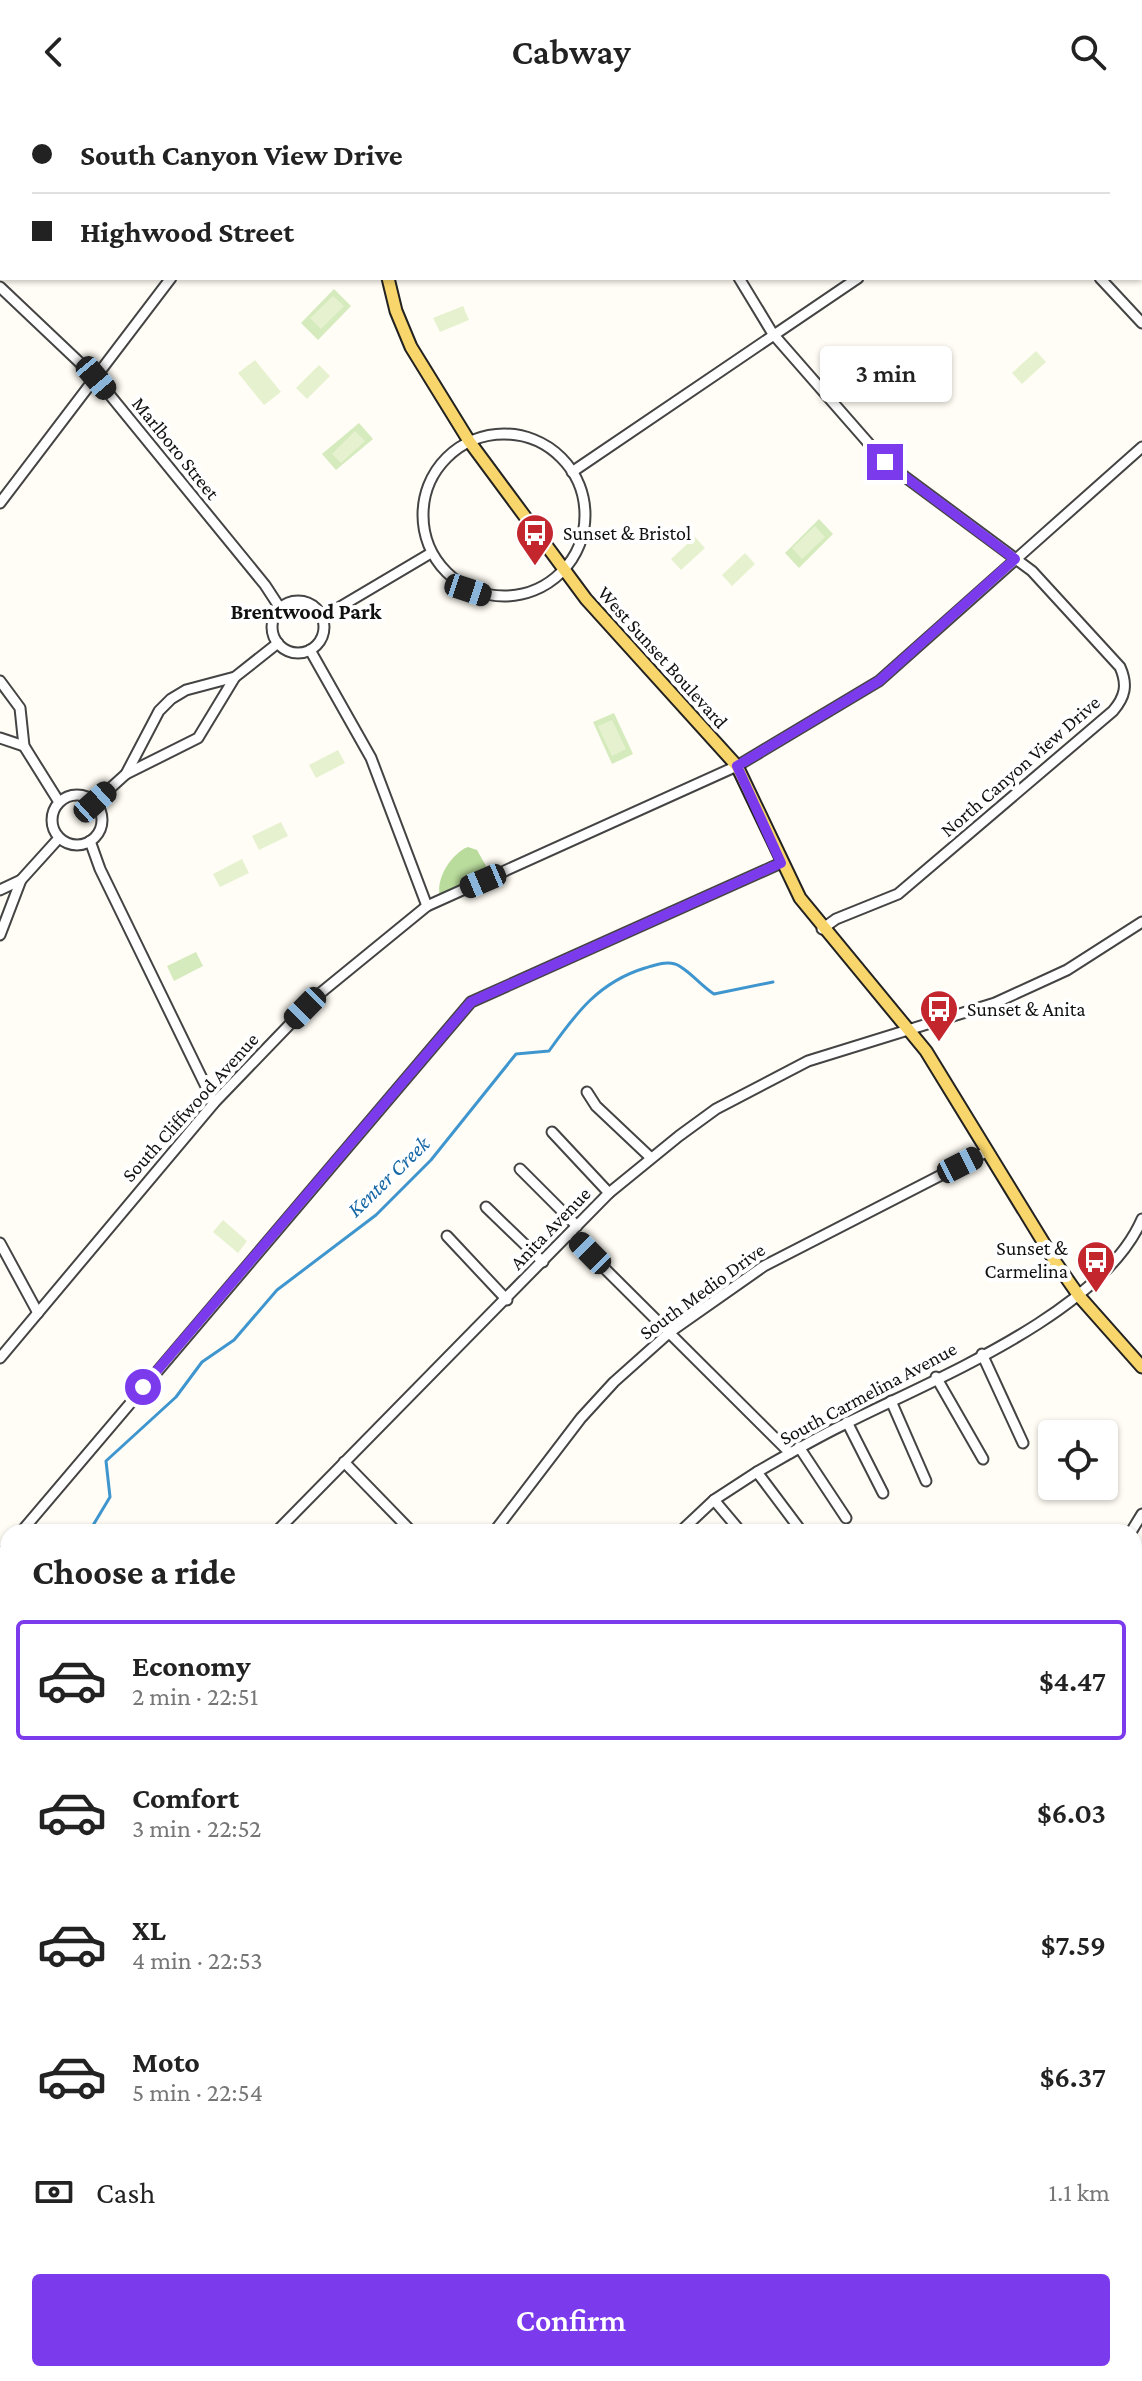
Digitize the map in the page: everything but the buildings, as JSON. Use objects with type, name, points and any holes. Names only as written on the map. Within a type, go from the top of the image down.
[{"type":"main road","name":"West Sunset Boulevard","points":[[388,280],[396,311],[411,347],[469,441],[563,571],[737,766],[800,898],[822,929],[926,1051],[1079,1296],[1142,1367]]},
{"type":"street","points":[[0,503],[170,280]]},
{"type":"street","points":[[740,280],[773,334],[885,462],[1015,559]]},
{"type":"street","points":[[572,472],[855,280]]},
{"type":"street","points":[[1102,280],[1142,323]]},
{"type":"street","name":"Marlboro Street","points":[[0,287],[96,378],[265,585],[280,608]]},
{"type":"street","points":[[498,433],[527,436],[553,452],[572,472],[584,520],[575,554],[563,571],[535,589],[494,598],[459,583],[431,553],[424,528],[431,484],[452,451],[469,441],[498,433]]},
{"type":"street","name":"South Cliffwood Avenue","points":[[0,1358],[214,1103],[318,995],[427,906],[737,766],[879,681],[1142,447]]},
{"type":"street","points":[[323,617],[431,553]]},
{"type":"street","name":"North Canyon View Drive","points":[[822,929],[836,919],[898,894],[1122,701],[1125,689],[1120,667],[1032,571],[1015,559]]},
{"type":"street","points":[[293,601],[307,602],[323,617],[321,640],[310,650],[296,653],[278,643],[272,629],[280,608],[293,601]]},
{"type":"street","points":[[95,802],[126,774],[198,738],[235,677],[278,643]]},
{"type":"street","points":[[310,650],[371,758],[427,906]]},
{"type":"street","points":[[126,774],[159,711],[171,699],[186,690],[235,677]]},
{"type":"street","points":[[0,681],[20,708],[24,746],[59,802]]},
{"type":"street","points":[[0,738],[24,746]]},
{"type":"street","points":[[78,795],[95,802],[100,810],[102,827],[90,841],[72,845],[59,838],[52,816],[59,802],[78,795]]},
{"type":"street","points":[[0,935],[21,880],[59,838]]},
{"type":"street","points":[[90,841],[100,869],[214,1103]]},
{"type":"street","points":[[28,1524],[471,1002],[781,863]]},
{"type":"street","points":[[0,890],[21,880]]},
{"type":"street","name":"Anita Avenue","points":[[284,1524],[609,1193],[650,1157],[716,1109],[769,1080],[849,1046],[961,1015],[1038,985],[1086,959],[1142,922]]},
{"type":"street","points":[[587,1092],[596,1106],[650,1157]]},
{"type":"street","points":[[552,1132],[609,1193]]},
{"type":"street","name":"South Medio Drive","points":[[500,1524],[581,1418],[614,1382],[670,1332],[764,1266],[988,1151]]},
{"type":"street","points":[[520,1169],[670,1332],[795,1450],[846,1518]]},
{"type":"street","points":[[486,1207],[543,1262]]},
{"type":"street","name":"South Carmelina Avenue","points":[[688,1524],[714,1500],[757,1472],[847,1422],[982,1354],[1079,1296],[1117,1261],[1139,1234],[1142,1219]]},
{"type":"street","points":[[447,1236],[507,1300]]},
{"type":"street","points":[[0,1243],[38,1313]]},
{"type":"street","points":[[982,1354],[1023,1443]]},
{"type":"street","points":[[936,1377],[983,1459]]},
{"type":"street","points":[[891,1401],[926,1481]]},
{"type":"street","points":[[847,1422],[883,1493]]},
{"type":"street","points":[[344,1462],[404,1524]]},
{"type":"street","points":[[757,1472],[796,1524]]},
{"type":"street","points":[[714,1500],[734,1524]]},
{"type":"green space","points":[[334,289],[351,306],[318,340],[301,323]]},
{"type":"green space","points":[[333,296],[344,306],[321,329],[310,318]]},
{"type":"green space","points":[[463,306],[469,320],[440,332],[433,318]]},
{"type":"green space","points":[[1036,351],[1046,362],[1022,384],[1012,373]]},
{"type":"green space","points":[[255,360],[281,392],[264,405],[238,373]]},
{"type":"green space","points":[[319,365],[330,376],[307,399],[296,388]]},
{"type":"green space","points":[[359,423],[373,439],[336,470],[322,454]]},
{"type":"green space","points":[[355,431],[365,441],[341,463],[332,454]]},
{"type":"green space","points":[[819,519],[833,534],[799,568],[785,553]]},
{"type":"green space","points":[[815,526],[825,537],[802,559],[792,548]]},
{"type":"green space","points":[[695,537],[705,548],[681,570],[671,559]]},
{"type":"green space","points":[[745,553],[755,564],[732,586],[722,575]]},
{"type":"green space","points":[[614,713],[633,754],[612,764],[593,722]]},
{"type":"green space","points":[[612,720],[626,749],[612,756],[598,726]]},
{"type":"green space","points":[[338,750],[345,763],[316,778],[309,765]]},
{"type":"green space","points":[[281,822],[288,836],[259,850],[252,836]]},
{"type":"green space","points":[[468,847],[477,850],[490,873],[440,897],[442,874],[456,855]]},
{"type":"green space","points":[[242,859],[249,873],[220,887],[213,874]]},
{"type":"green space","points":[[196,952],[203,966],[174,981],[167,966]]},
{"type":"green space","points":[[223,1220],[247,1241],[238,1253],[213,1232]]},
{"type":"waterway","name":"Kenter Creek","points":[[94,1524],[110,1497],[106,1461],[176,1397],[202,1362],[234,1340],[277,1290],[376,1215],[431,1160],[516,1054],[549,1051],[579,1012],[602,990],[629,974],[656,965],[675,964],[714,994],[773,982]]},
{"type":"place","name":"Sunset & Bristol","points":[[535,567]]},
{"type":"place","name":"Sunset & Anita","points":[[939,1043]]},
{"type":"place","name":"Sunset & Carmelina","points":[[1096,1294]]},
{"type":"district","name":"Brentwood Park","points":[[306,611]]},
{"type":"route","points":[[143,1387],[471,1002],[781,863],[737,766],[879,681],[1015,559],[885,462]]}]
